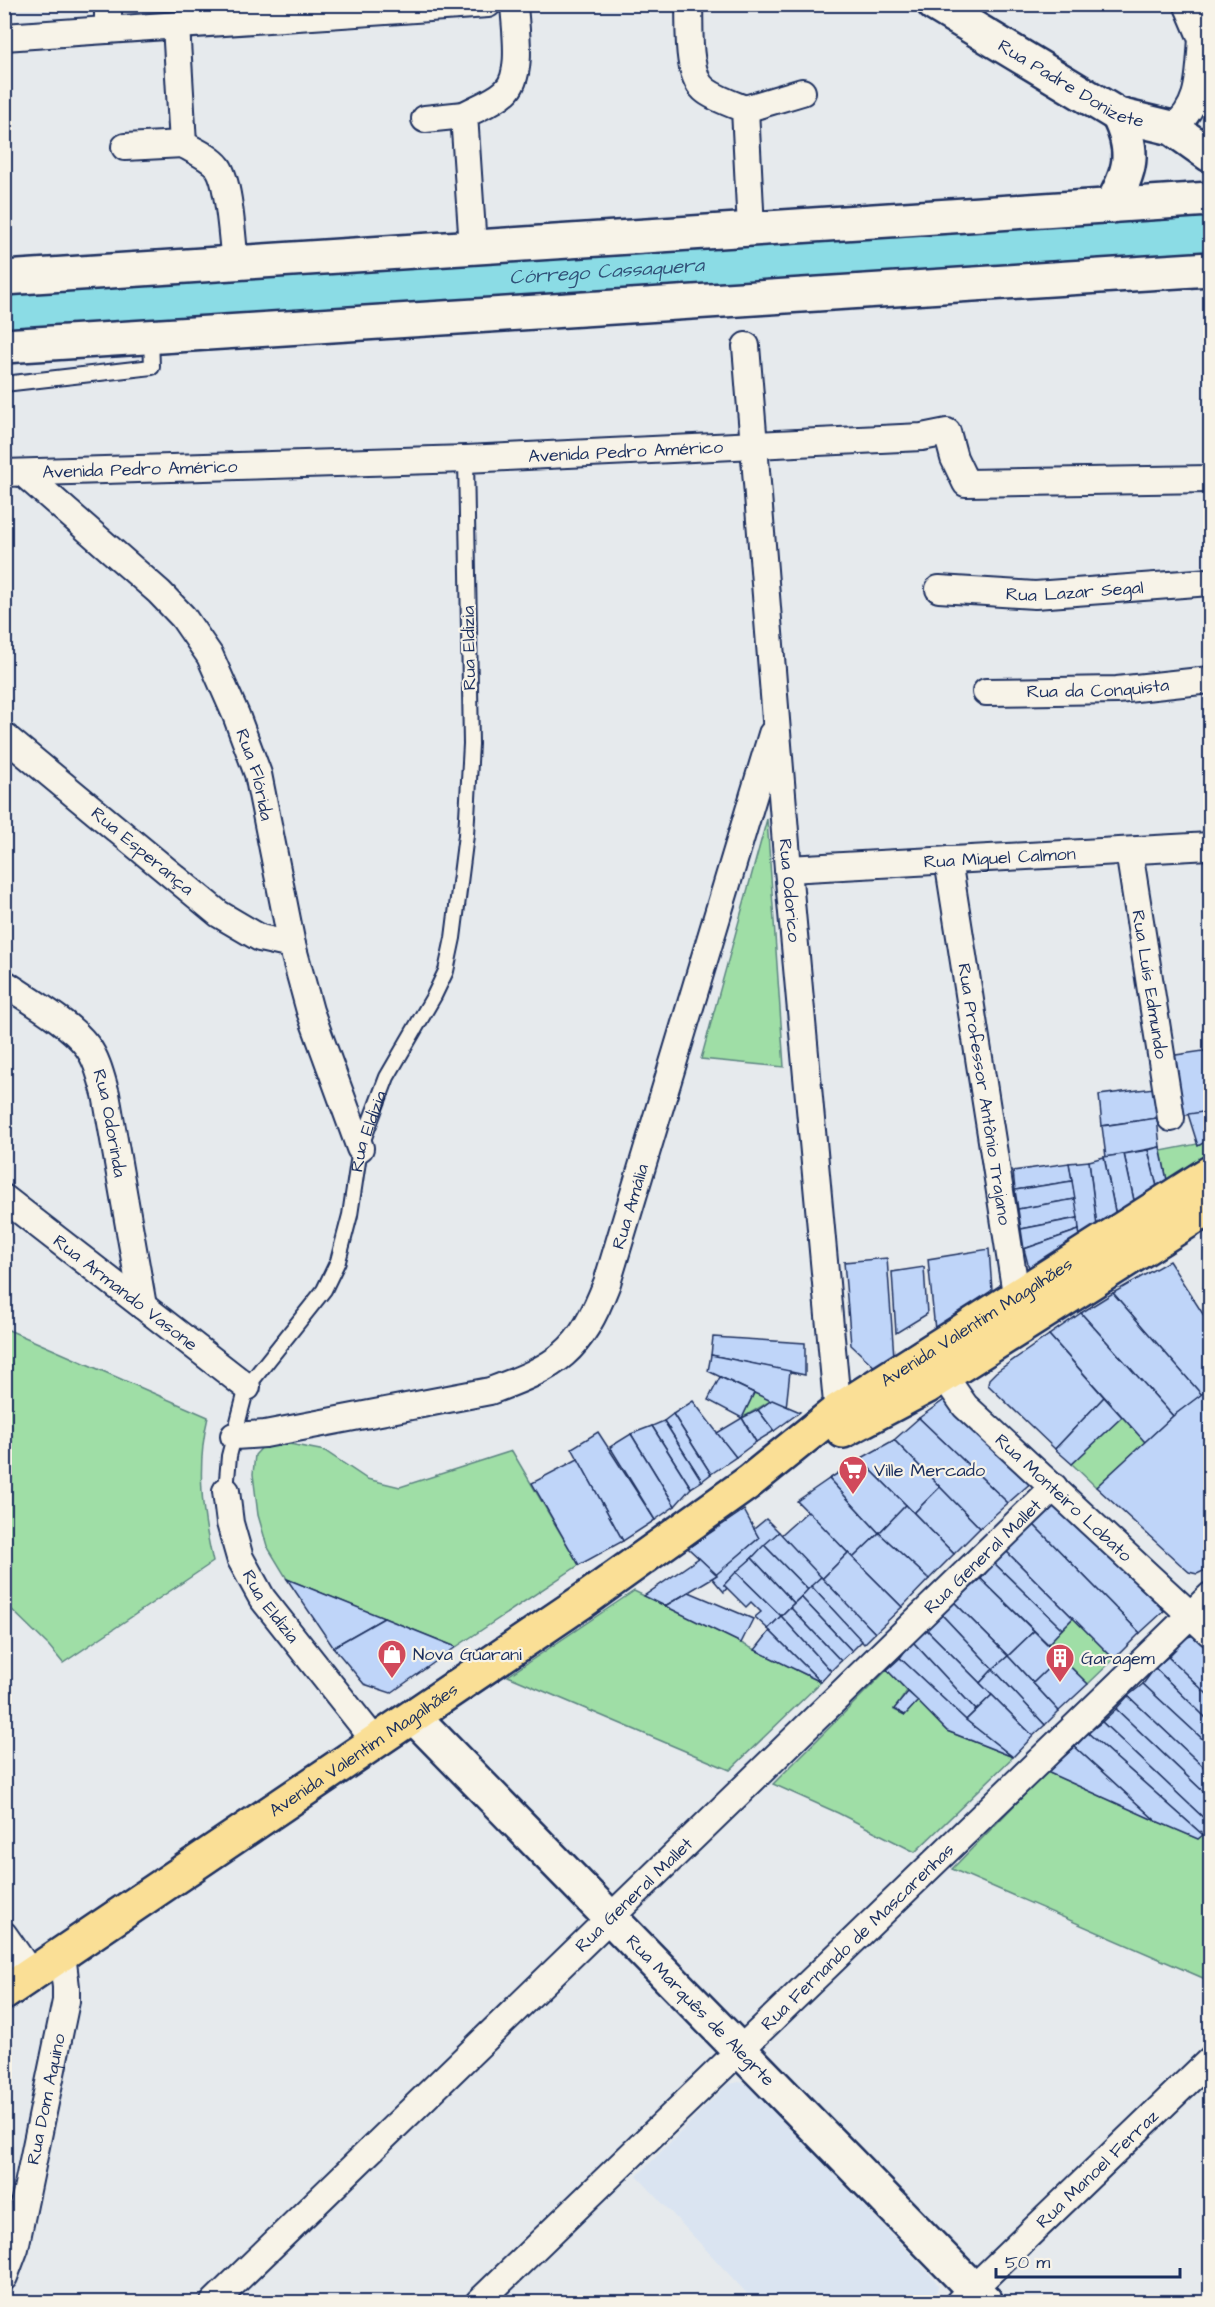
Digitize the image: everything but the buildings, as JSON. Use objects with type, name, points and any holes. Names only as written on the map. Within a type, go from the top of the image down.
[{"type":"main road","name":"Rua Padre Donizete","points":[[934,4],[1118,115],[1172,128],[1210,155]]},
{"type":"main road","points":[[1111,206],[1124,183],[1131,150],[1128,135],[1118,115]]},
{"type":"main road","points":[[4,278],[1210,199]]},
{"type":"main road","points":[[4,346],[1210,269]]},
{"type":"main road","name":"Avenida Valentim Magalhães","points":[[1020,1312],[1210,1173]]},
{"type":"main road","name":"Avenida Valentim Magalhães","points":[[4,1994],[375,1741],[414,1717],[583,1601],[749,1482],[839,1422],[938,1364],[1020,1312],[1210,1207]]},
{"type":"main road","name":"Rua Marquês de Alegrte","points":[[414,1717],[739,2050],[972,2298]]},
{"type":"street","points":[[108,4],[108,30]]},
{"type":"street","points":[[4,37],[398,8],[488,4]]},
{"type":"street","points":[[425,119],[464,115],[504,93],[513,79],[516,67],[513,4]]},
{"type":"street","points":[[688,4],[692,63],[697,82],[706,92],[745,109],[802,92]]},
{"type":"street","points":[[1172,128],[1189,113],[1195,100],[1206,45],[1187,4]]},
{"type":"street","points":[[176,25],[183,144]]},
{"type":"street","points":[[745,109],[751,229]]},
{"type":"street","points":[[464,115],[473,247]]},
{"type":"street","points":[[125,147],[183,144],[213,162],[219,169],[225,190],[235,263]]},
{"type":"street","name":"Rua Odorico","points":[[746,346],[788,869],[839,1422]]},
{"type":"street","name":"Avenida Pedro Américo","points":[[14,473],[466,459],[922,437],[947,432],[954,458],[966,483],[1210,479]]},
{"type":"street","name":"Rua Flórida","points":[[14,473],[159,592],[183,617],[210,656],[236,715],[258,774],[292,945],[310,1011],[360,1148]]},
{"type":"street","name":"Rua Lazar Segal","points":[[939,590],[1035,595],[1210,582]]},
{"type":"street","name":"Rua da Conquista","points":[[987,692],[1117,690],[1210,680]]},
{"type":"street","name":"Rua Amália","points":[[234,1436],[265,1434],[490,1392],[524,1378],[558,1360],[580,1338],[596,1312],[607,1283],[776,720]]},
{"type":"street","name":"Rua Esperança","points":[[4,736],[219,914],[260,938],[292,945]]},
{"type":"street","name":"Rua Miguel Calmon","points":[[788,869],[1210,846]]},
{"type":"street","name":"Rua Luís Edmundo","points":[[1130,851],[1171,1118]]},
{"type":"street","name":"Rua Professor Antônio Trajano","points":[[948,860],[1020,1312]]},
{"type":"street","name":"Rua Odorinda","points":[[4,983],[77,1034],[88,1047],[100,1073],[106,1094],[144,1306]]},
{"type":"street","name":"Rua Armando Vasone","points":[[4,1198],[247,1387]]},
{"type":"street","name":"Rua Monteiro Lobato","points":[[938,1364],[965,1406],[1210,1633]]},
{"type":"street","name":"Rua General Mallet","points":[[214,2302],[1054,1487]]},
{"type":"street","name":"Rua Eldizia","points":[[226,1491],[230,1523],[240,1558],[261,1598],[375,1741]]},
{"type":"street","name":"Rua Fernando de Mascarenhas","points":[[479,2302],[1210,1596]]},
{"type":"street","points":[[4,1935],[32,1975]]},
{"type":"street","name":"Rua Dom Aquino","points":[[4,2277],[15,2248],[66,2001],[62,1954]]},
{"type":"street","name":"Rua Manoel Ferraz","points":[[972,2298],[1210,2060]]},
{"type":"lane","points":[[4,384],[152,367],[151,337]]},
{"type":"lane","name":"Rua Eldizia","points":[[226,1491],[229,1456],[247,1387],[324,1290],[338,1261],[350,1215],[360,1148],[387,1077],[446,971],[453,938],[466,836],[471,744],[466,459]]},
{"type":"shaded area","points":[[739,2082],[747,2084],[935,2280],[938,2285],[937,2291],[929,2302],[755,2302],[637,2176],[728,2084]]},
{"type":"green space","points":[[767,819],[784,1067],[701,1059]]},
{"type":"green space","points":[[1210,1139],[1210,1158],[1168,1185],[1161,1151],[1197,1144],[1198,1146]]},
{"type":"green space","points":[[4,1328],[208,1417],[201,1472],[203,1508],[213,1562],[63,1663],[5,1603]]},
{"type":"green space","points":[[754,1393],[772,1400],[742,1418]]},
{"type":"green space","points":[[1122,1417],[1145,1442],[1096,1487],[1072,1464]]},
{"type":"green space","points":[[269,1440],[325,1451],[367,1479],[400,1487],[512,1451],[579,1565],[456,1647],[287,1579],[267,1546],[258,1515],[253,1474],[255,1455]]},
{"type":"green space","points":[[634,1591],[821,1682],[730,1770],[508,1676]]},
{"type":"green space","points":[[1073,1618],[1114,1659],[1088,1684],[1048,1644]]},
{"type":"green space","points":[[887,1670],[907,1691],[894,1710],[905,1715],[918,1700],[947,1731],[1013,1757],[915,1852],[838,1813],[773,1784]]},
{"type":"green space","points":[[1047,1772],[1198,1839],[1210,1826],[1210,1981],[952,1869]]},
{"type":"waterway","name":"Córrego Cassaquera","points":[[4,311],[920,251],[1210,235]]},
{"type":"place","name":"Ville Mercado","points":[[853,1496]]},
{"type":"place","name":"Nova Guarani","points":[[392,1680]]},
{"type":"place","name":"Garagem","points":[[1060,1684]]}]
